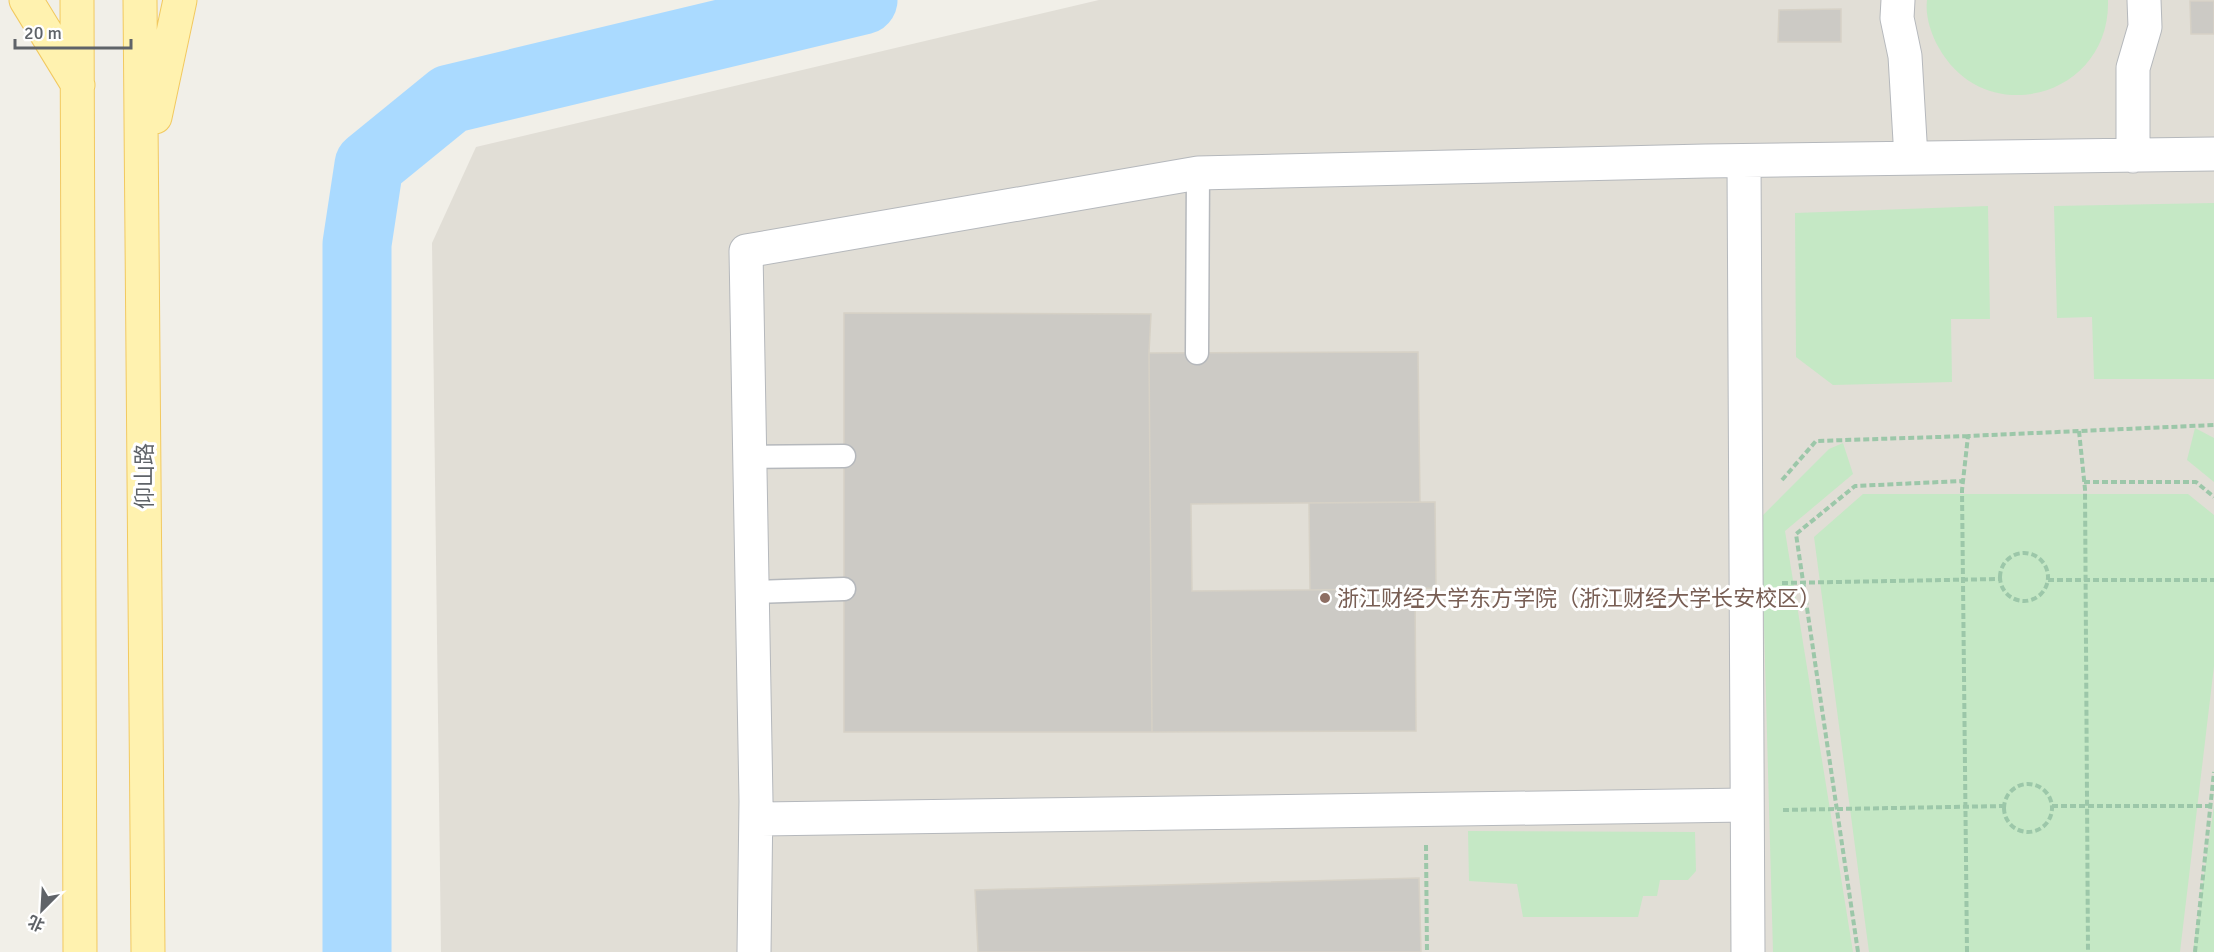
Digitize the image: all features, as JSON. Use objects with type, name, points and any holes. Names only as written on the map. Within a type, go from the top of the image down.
[{"type":"main road","points":[[26,0],[78,85]]},
{"type":"main road","points":[[77,0],[80,952]]},
{"type":"main road","name":"仰山路","points":[[140,0],[148,952]]},
{"type":"main road","points":[[142,177],[180,0]]},
{"type":"street","points":[[1898,0],[1897,18],[1905,56],[1911,158]]},
{"type":"street","points":[[2133,156],[2133,68],[2145,27],[2144,0]]},
{"type":"street","points":[[754,952],[756,819],[746,251],[1198,173],[2214,154]]},
{"type":"street","points":[[1744,161],[1748,952]]},
{"type":"street","points":[[756,819],[1746,805]]},
{"type":"lane","points":[[1197,353],[1198,173]]},
{"type":"lane","points":[[750,457],[844,456]]},
{"type":"lane","points":[[753,592],[844,589]]},
{"type":"path","points":[[1780,481],[1816,441],[2214,425]]},
{"type":"path","points":[[2079,431],[2084,482],[2088,952]]},
{"type":"path","points":[[1967,952],[1962,481],[1968,436]]},
{"type":"path","points":[[1858,952],[1796,534],[1855,486],[1962,481]]},
{"type":"path","points":[[2084,482],[2196,482],[2214,497]]},
{"type":"path","points":[[2022,553],[2038,558],[2047,571],[2048,580],[2041,594],[2026,601],[2018,600],[2006,593],[2000,579],[2001,572],[2009,559],[2022,553]]},
{"type":"path","points":[[1746,583],[2000,579]]},
{"type":"path","points":[[2048,580],[2214,580]]},
{"type":"path","points":[[2195,952],[2214,772]]},
{"type":"path","points":[[2027,784],[2035,785],[2048,794],[2052,806],[2050,818],[2045,825],[2030,832],[2010,824],[2005,806],[2008,795],[2013,790],[2027,784]]},
{"type":"path","points":[[1781,810],[2005,806]]},
{"type":"path","points":[[2052,806],[2212,806]]},
{"type":"path","points":[[1425,810],[1427,952]]},
{"type":"shaded area","name":"浙江财经大学东方学院（浙江财经大学长安校区）","points":[[1099,0],[2214,0],[2214,952],[441,952],[432,243],[476,147]]},
{"type":"green space","points":[[1927,0],[2108,0],[2104,33],[2089,60],[2068,80],[2042,92],[2014,95],[1986,89],[1960,74],[1933,37],[1928,19]]},
{"type":"green space","points":[[2214,203],[2214,379],[2094,379],[2092,317],[2057,318],[2054,206]]},
{"type":"green space","points":[[1988,206],[1990,319],[1951,319],[1952,382],[1833,385],[1796,357],[1795,213]]},
{"type":"green space","points":[[2195,428],[2214,438],[2214,482],[2187,460]]},
{"type":"green space","points":[[1843,443],[1853,474],[1785,531],[1853,952],[1773,952],[1761,517],[1829,449]]},
{"type":"green space","points":[[1863,494],[2188,494],[2214,515],[2214,666],[2180,952],[1869,952],[1814,537]]},
{"type":"green space","points":[[2214,805],[2214,952],[2193,952]]},
{"type":"green space","points":[[1468,831],[1695,832],[1696,871],[1688,880],[1660,880],[1657,896],[1643,896],[1638,917],[1523,917],[1517,884],[1469,881]]},
{"type":"building","points":[[2190,1],[2214,1],[2214,34],[2191,34]]},
{"type":"building","points":[[1841,9],[1841,42],[1778,42],[1779,10]]},
{"type":"building","points":[[844,313],[1151,314],[1149,353],[1152,732],[844,732]]},
{"type":"building","points":[[1418,352],[1420,502],[1191,504],[1192,591],[1415,589],[1416,731],[1152,732],[1149,353]]},
{"type":"building","points":[[1435,502],[1436,588],[1310,590],[1309,503]]},
{"type":"building","points":[[1419,878],[1421,952],[978,952],[975,890]]},
{"type":"waterway","points":[[357,952],[357,244],[369,165],[450,99],[863,0]]},
{"type":"place","name":"浙江财经大学东方学院（浙江财经大学长安校区）","points":[[1325,598]]}]
